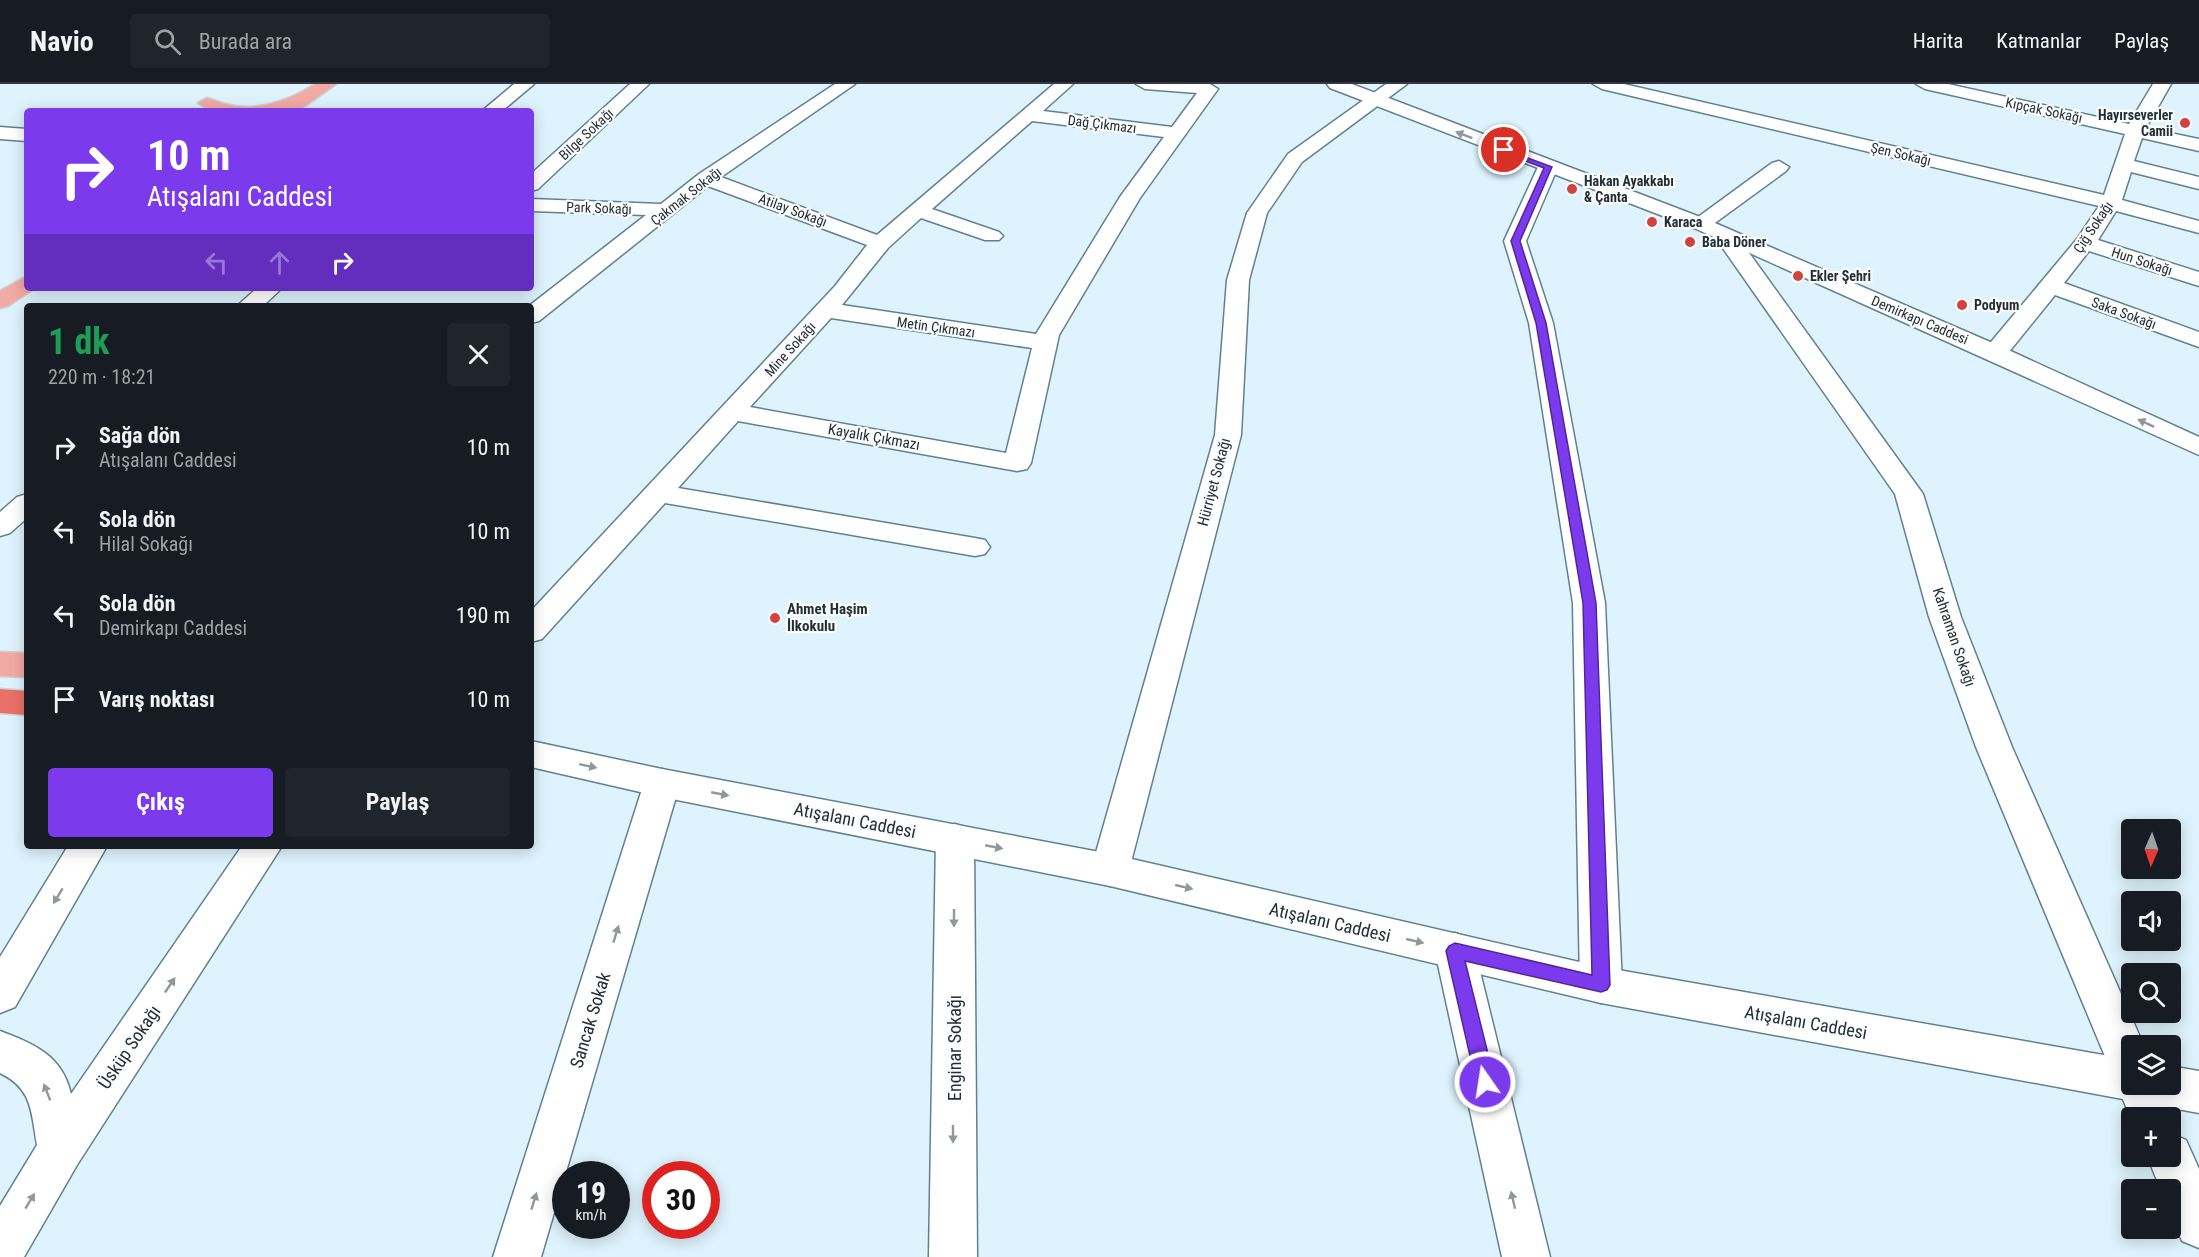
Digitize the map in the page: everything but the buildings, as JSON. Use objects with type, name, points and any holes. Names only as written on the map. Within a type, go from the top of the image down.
[{"type":"highway","points":[[0,701],[24,703]]},
{"type":"main road","points":[[271,108],[293,106],[327,84]]},
{"type":"main road","points":[[204,107],[220,90]]},
{"type":"main road","points":[[0,279],[24,264]]},
{"type":"main road","points":[[0,301],[24,285]]},
{"type":"main road","points":[[0,664],[24,665]]},
{"type":"street","points":[[494,108],[525,84]]},
{"type":"street","name":"Bilge Sokağı","points":[[534,182],[640,84]]},
{"type":"street","name":"Çakmak Sokağı","points":[[534,314],[706,178],[846,84]]},
{"type":"street","name":"Mine Sokağı","points":[[534,628],[826,310],[880,243],[1064,84]]},
{"type":"street","points":[[1046,343],[1047,335],[1130,197],[1209,89],[1145,84]]},
{"type":"street","name":"Demirkapı Caddesi","points":[[1336,84],[1372,100],[1714,230],[1995,353],[2199,447]]},
{"type":"street","name":"Hürriyet Sokağı","points":[[1110,870],[1228,435],[1238,280],[1257,213],[1295,158],[1372,100],[1398,84]]},
{"type":"street","name":"Şen Sokağı","points":[[1602,84],[2111,203],[2199,227]]},
{"type":"street","name":"Kıpçak Sokağı","points":[[1925,84],[2199,145]]},
{"type":"street","name":"Çiğ Sokağı","points":[[1995,353],[2085,243],[2111,203],[2135,130],[2162,84]]},
{"type":"street","name":"Dağ Çıkmazı","points":[[1028,115],[1177,133]]},
{"type":"street","points":[[0,133],[24,135]]},
{"type":"street","points":[[2124,164],[2199,183]]},
{"type":"street","points":[[1548,167],[1515,241],[1541,323],[1589,603],[1601,985]]},
{"type":"street","points":[[1714,230],[1779,167]]},
{"type":"street","name":"Atilay Sokağı","points":[[706,178],[880,243]]},
{"type":"street","name":"Park Sokağı","points":[[534,205],[668,210]]},
{"type":"street","points":[[916,210],[992,236]]},
{"type":"street","name":"Kahraman Sokağı","points":[[1714,230],[1909,494],[1945,617],[1994,747],[2121,1041]]},
{"type":"street","name":"Hun Sokağı","points":[[2085,243],[2199,279]]},
{"type":"street","name":"Saka Sokağı","points":[[2049,285],[2199,340]]},
{"type":"street","points":[[253,303],[267,291]]},
{"type":"street","name":"Metin Çıkmazı","points":[[826,310],[1046,343]]},
{"type":"street","name":"Kayalık Çıkmazı","points":[[732,412],[1017,463],[1046,343]]},
{"type":"street","points":[[658,493],[975,547]]},
{"type":"street","points":[[0,526],[24,506]]},
{"type":"street","name":"Atışalanı Caddesi","points":[[534,755],[662,783],[1110,870],[1601,985],[2121,1080]]},
{"type":"street","name":"Sancak Sokak","points":[[517,1257],[662,783]]},
{"type":"street","name":"Enginar Sokağı","points":[[953,1257],[955,839]]},
{"type":"street","points":[[0,994],[86,849]]},
{"type":"street","name":"Üsküp Sokağı","points":[[0,1252],[61,1149],[261,849]]},
{"type":"street","points":[[1455,951],[1526,1257]]},
{"type":"street","points":[[0,1051],[32,1066],[48,1089],[61,1149]]},
{"type":"street","points":[[2181,1089],[2199,1092]]},
{"type":"street","points":[[2175,1167],[2199,1224]]},
{"type":"place","name":"Hayırseverler Camii","points":[[2185,123]]},
{"type":"place","name":"Hakan Ayakkabı & Çanta","points":[[1572,189]]},
{"type":"place","name":"Karaca","points":[[1652,222]]},
{"type":"place","name":"Baba Döner","points":[[1690,242]]},
{"type":"place","name":"Ekler Şehri","points":[[1798,276]]},
{"type":"place","name":"Podyum","points":[[1962,305]]},
{"type":"place","name":"Ahmet Haşim İlkokulu","points":[[775,618]]},
{"type":"route","points":[[1485,1082],[1455,951],[1601,985],[1589,603],[1541,323],[1515,241],[1548,167],[1504,150]]}]
